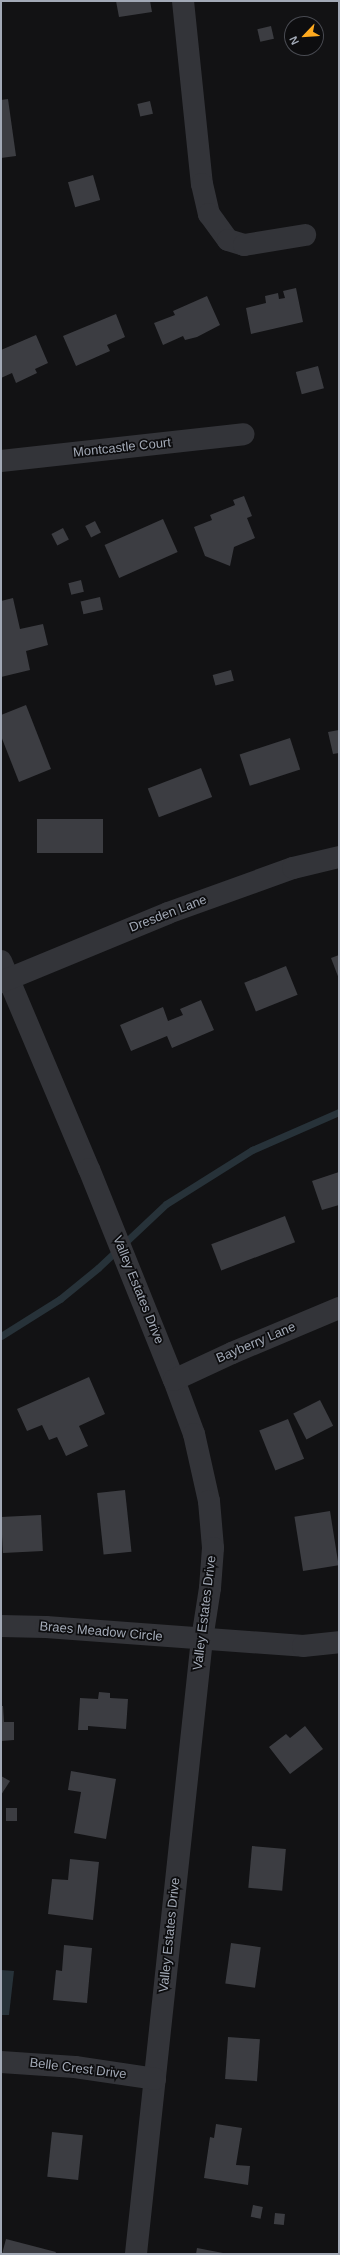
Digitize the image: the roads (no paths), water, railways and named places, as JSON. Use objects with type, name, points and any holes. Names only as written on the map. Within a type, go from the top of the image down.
[{"type":"street","points":[[183,1],[202,184],[209,214],[228,240],[244,245],[305,235]]},
{"type":"street","name":"Montcastle Court","points":[[1,461],[244,434]]},
{"type":"street","name":"Dresden Lane","points":[[4,974],[294,868],[339,857]]},
{"type":"street","name":"Valley Estates Drive","points":[[4,974],[89,1169],[174,1380],[194,1434],[209,1501],[213,1548],[136,2254]]},
{"type":"street","name":"Bayberry Lane","points":[[174,1380],[232,1353],[339,1308]]},
{"type":"street","name":"Braes Meadow Circle","points":[[1,1626],[46,1627],[303,1646],[339,1642]]},
{"type":"street","name":"Belle Crest Drive","points":[[1,2062],[75,2067],[155,2079]]},
{"type":"waterway","points":[[1,1336],[60,1299],[98,1268],[166,1204],[252,1150],[339,1112]]}]
